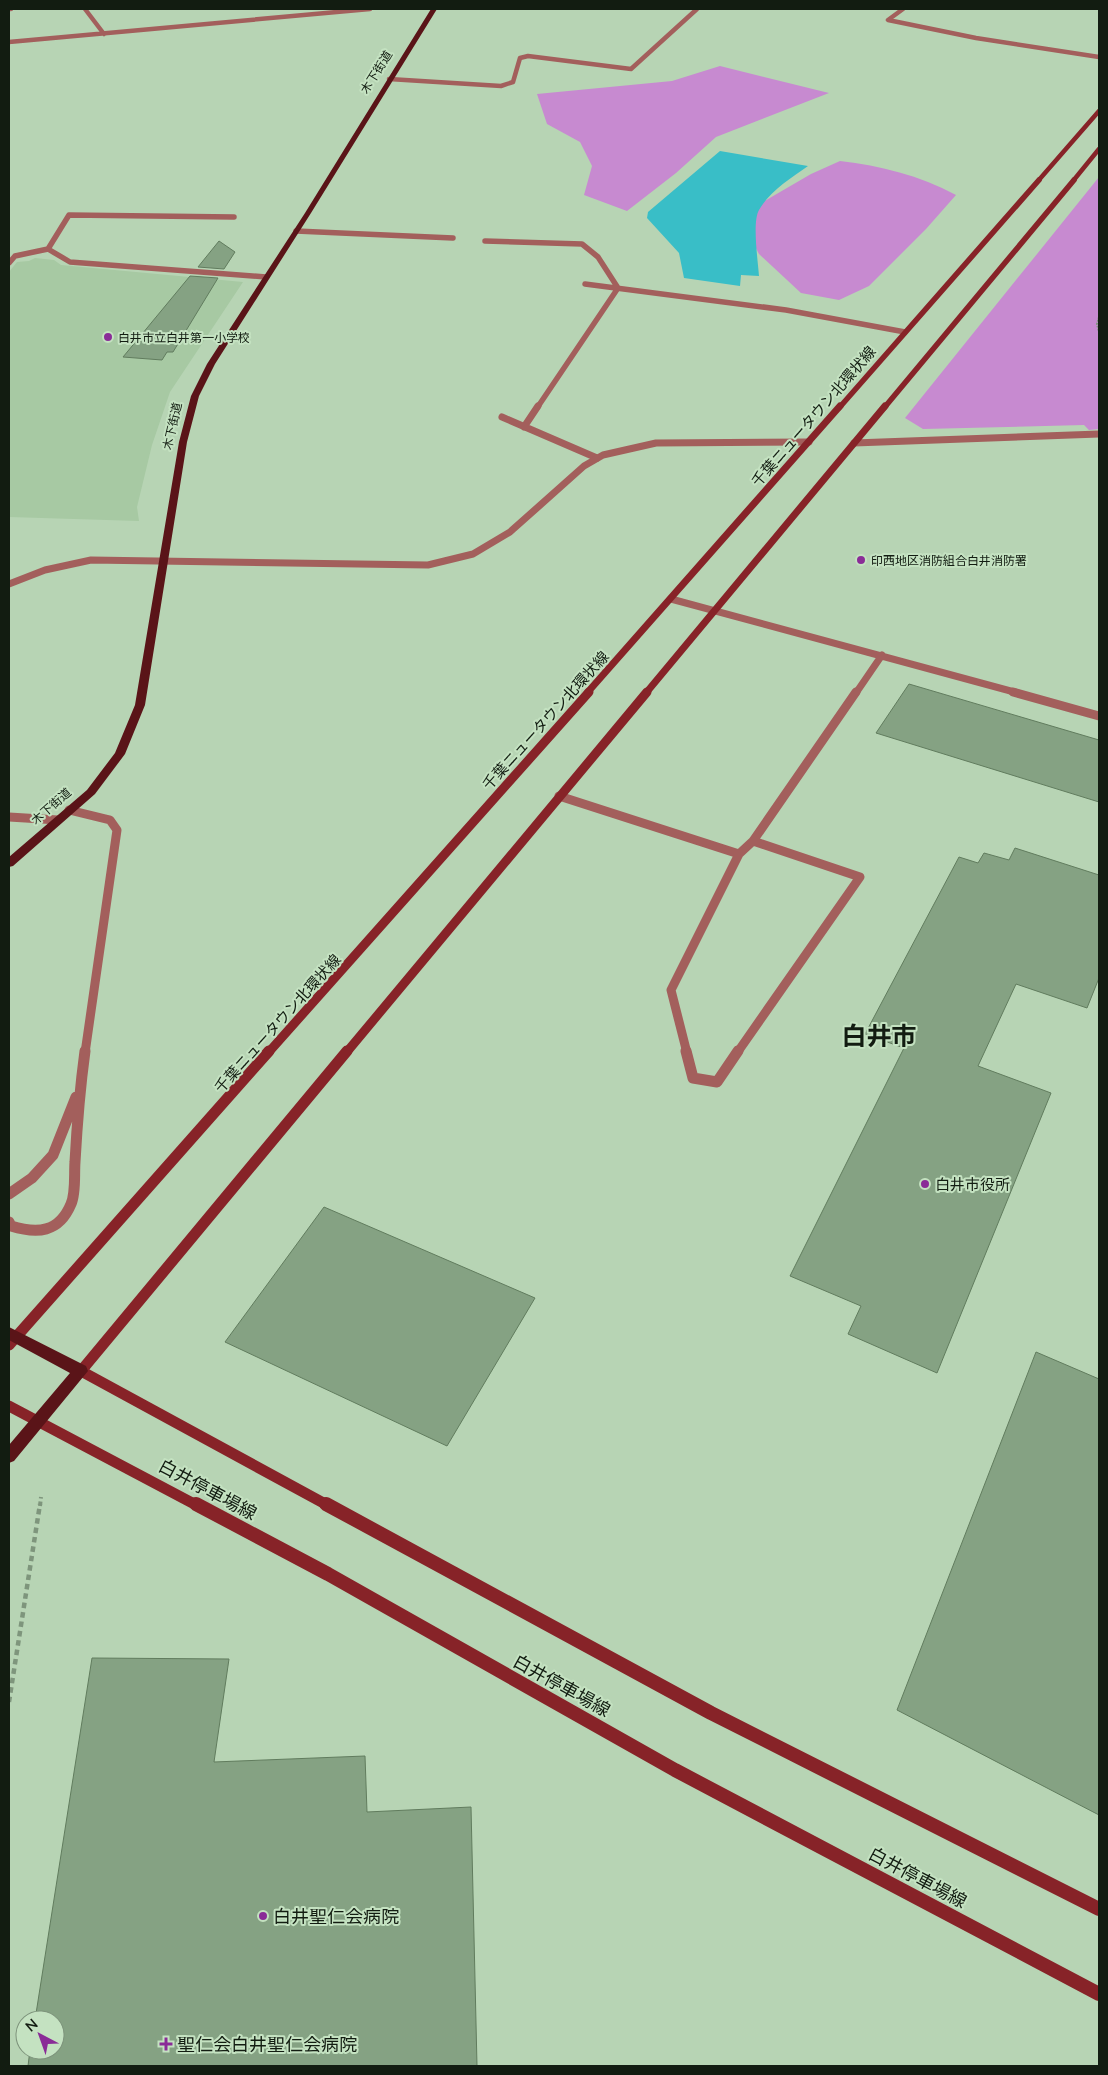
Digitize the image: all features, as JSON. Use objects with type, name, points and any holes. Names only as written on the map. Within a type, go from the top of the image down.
[{"type":"main road","name":"木下街道","points":[[9,863],[90,792],[120,754],[140,705],[183,442],[195,396],[211,364],[434,9]]},
{"type":"main road","name":"千葉ニュータウン北環状線","points":[[12,1338],[671,599],[1099,110]]},
{"type":"main road","points":[[9,1456],[1098,152]]},
{"type":"main road","points":[[12,1338],[81,1371],[711,1713],[1099,1909]]},
{"type":"main road","name":"白井停車場線","points":[[9,1406],[328,1574],[675,1770],[1099,1994]]},
{"type":"street","points":[[85,9],[104,34]]},
{"type":"street","points":[[287,9],[290,16]]},
{"type":"street","points":[[9,42],[370,9]]},
{"type":"street","points":[[390,79],[501,86],[513,82],[520,58],[528,56],[631,69],[697,9]]},
{"type":"street","points":[[903,9],[888,20],[976,38],[1099,57]]},
{"type":"street","points":[[48,249],[69,215],[234,217]]},
{"type":"street","points":[[296,231],[453,238]]},
{"type":"street","points":[[485,241],[582,244],[592,248],[610,280],[618,288]]},
{"type":"street","points":[[9,262],[15,256],[48,249],[70,262],[266,277]]},
{"type":"street","points":[[585,284],[855,320],[905,332]]},
{"type":"street","points":[[524,427],[618,288]]},
{"type":"street","points":[[502,418],[597,458]]},
{"type":"street","points":[[854,443],[1099,434]]},
{"type":"street","points":[[9,584],[45,570],[91,560],[428,565],[472,554],[510,532],[584,466],[597,458],[629,447],[656,443],[809,442]]},
{"type":"street","points":[[671,599],[812,638],[882,655],[1099,716]]},
{"type":"street","points":[[753,841],[860,877],[717,1082],[693,1078],[671,990],[739,854],[753,841],[882,655]]},
{"type":"street","points":[[559,796],[739,854]]},
{"type":"street","points":[[9,1222],[11,1226],[30,1233],[50,1229],[64,1219],[72,1203],[80,1087],[117,830],[110,820],[69,810]]},
{"type":"street","points":[[9,817],[58,820]]},
{"type":"street","points":[[9,1194],[32,1178],[53,1155],[80,1087]]},
{"type":"path","points":[[1099,317],[1097,324],[1099,332]]},
{"type":"path","points":[[9,1702],[41,1496]]},
{"type":"shaded area","points":[[720,66],[829,93],[716,137],[676,173],[627,211],[584,195],[592,166],[580,142],[547,124],[537,94],[672,81]]},
{"type":"shaded area","points":[[840,161],[900,172],[956,195],[926,229],[869,286],[839,300],[801,293],[759,254],[739,216],[811,174]]},
{"type":"shaded area","points":[[1099,177],[1099,429],[1089,430],[1084,425],[923,429],[905,418]]},
{"type":"shaded area","name":"白井市立白井第一小学校","points":[[35,258],[54,260],[61,265],[243,282],[170,392],[152,445],[137,507],[139,521],[9,517],[9,272],[17,262],[29,261]]},
{"type":"water","points":[[720,151],[808,166],[775,191],[759,210],[756,232],[759,276],[741,275],[740,286],[684,278],[679,253],[647,218],[648,212]]},
{"type":"building","points":[[219,241],[235,252],[224,269],[198,267]]},
{"type":"building","points":[[190,276],[218,278],[173,352],[167,352],[162,360],[123,357]]},
{"type":"building","points":[[909,684],[1099,740],[1099,802],[876,733]]},
{"type":"building","name":"白井市役所","points":[[1015,848],[1099,875],[1099,978],[1087,1008],[1016,984],[978,1066],[1051,1093],[937,1373],[848,1334],[861,1306],[790,1276],[904,1048],[865,1034],[959,857],[978,863],[984,853],[1009,860]]},
{"type":"building","points":[[324,1207],[535,1298],[447,1446],[225,1342]]},
{"type":"building","points":[[1036,1352],[1099,1379],[1099,1815],[897,1710]]},
{"type":"building","name":"白井聖仁会病院","points":[[92,1658],[229,1659],[214,1762],[365,1756],[367,1812],[471,1807],[477,2066],[28,2066],[29,2060],[65,2060],[65,2010],[37,2010]]},
{"type":"place","name":"白井市立白井第一小学校","points":[[108,337]]},
{"type":"place","name":"印西地区消防組合白井消防署","points":[[861,560]]},
{"type":"place","name":"白井市役所","points":[[925,1184]]},
{"type":"place","name":"白井聖仁会病院","points":[[263,1916]]},
{"type":"place","name":"聖仁会白井聖仁会病院","points":[[166,2044]]},
{"type":"district","name":"白井市","points":[[879,1035]]}]
